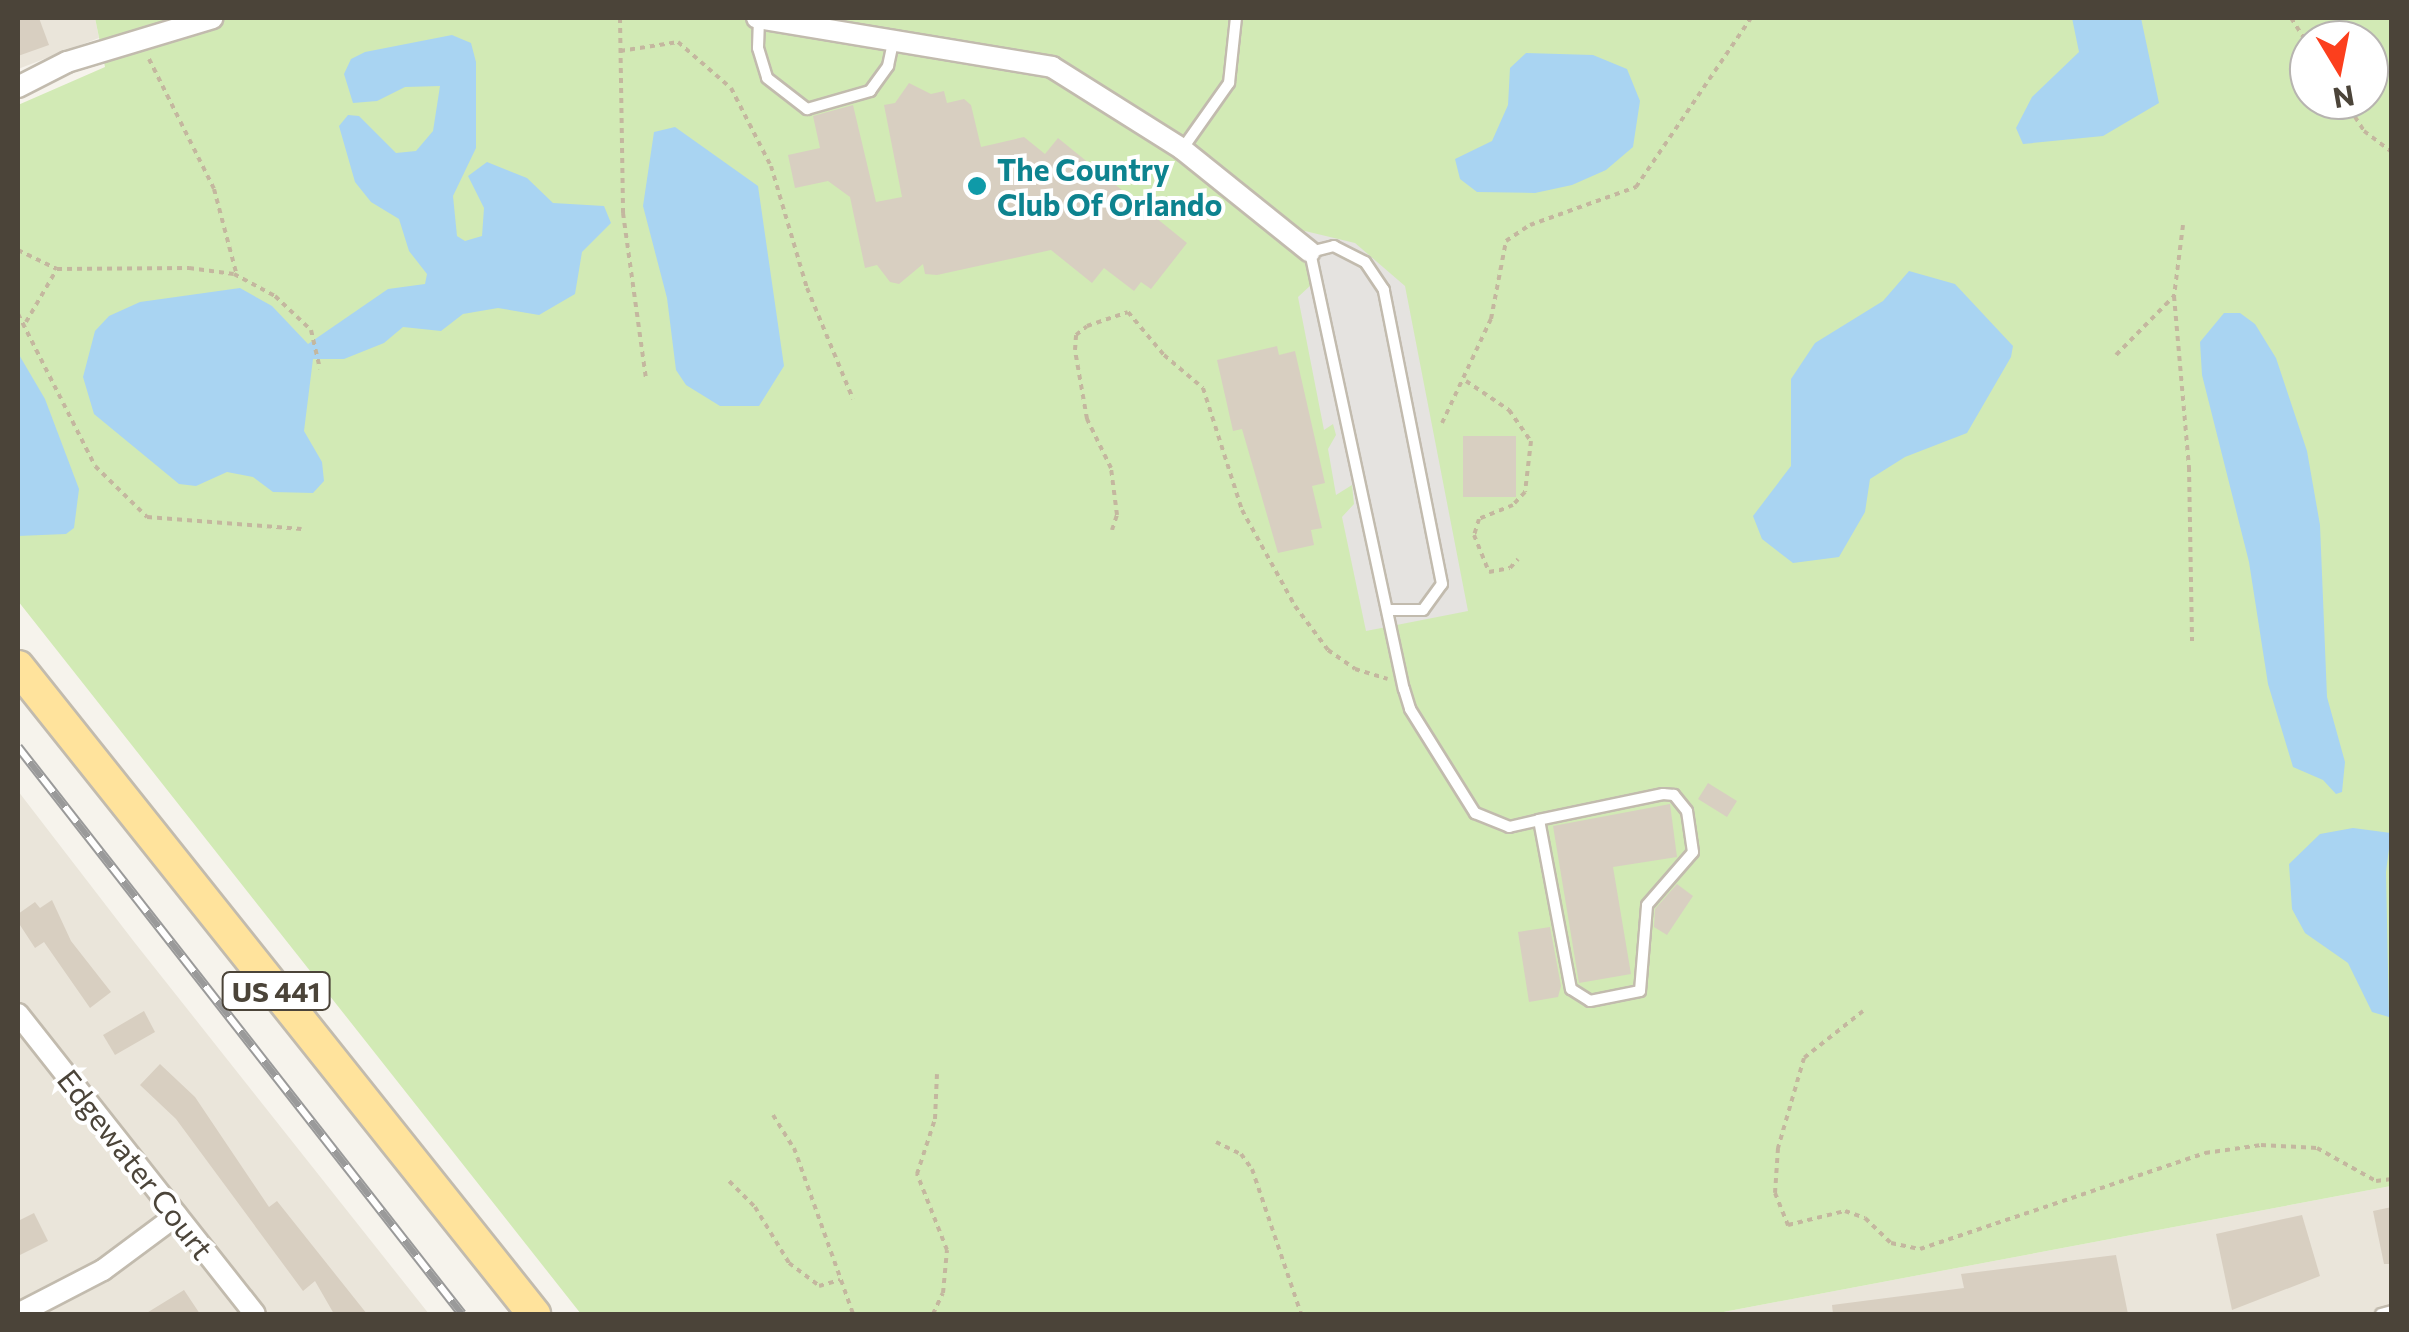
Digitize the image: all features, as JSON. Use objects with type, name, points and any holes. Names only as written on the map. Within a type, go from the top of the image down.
[{"type":"main road","name":"US 441","points":[[18,668],[534,1314]]},
{"type":"street","points":[[18,87],[142,35],[213,18]]},
{"type":"street","points":[[758,18],[894,37],[1052,67],[1182,149],[1310,252]]},
{"type":"street","name":"Edgewater Court","points":[[18,1014],[254,1314]]},
{"type":"street","points":[[18,1314],[103,1270],[177,1215]]},
{"type":"lane","points":[[758,18],[758,48],[767,78],[807,109],[870,91],[888,66],[894,37]]},
{"type":"lane","points":[[1182,149],[1229,83],[1236,18]]},
{"type":"lane","points":[[1388,610],[1423,610],[1442,584],[1384,290],[1352,252],[1334,246],[1310,252],[1402,680],[1410,709],[1475,813],[1509,826],[1662,794],[1674,795],[1687,811],[1693,852],[1647,905],[1640,991],[1590,1001],[1571,989],[1539,820]]},
{"type":"lane","points":[[2381,1314],[2392,1310]]},
{"type":"path","points":[[620,18],[625,234],[643,320],[646,380]]},
{"type":"path","points":[[1442,423],[1466,381],[1492,320],[1506,241],[1530,225],[1636,187],[1751,18]]},
{"type":"path","points":[[142,35],[152,68],[214,189],[237,276]]},
{"type":"path","points":[[620,51],[678,42],[731,88],[771,166],[807,288],[854,399]]},
{"type":"path","points":[[2357,120],[2364,131],[2392,152]]},
{"type":"path","points":[[2183,225],[2174,296],[2188,467],[2192,641]]},
{"type":"path","points":[[18,250],[58,269],[189,268],[237,276],[275,296],[311,330],[320,369]]},
{"type":"path","points":[[26,322],[58,269]]},
{"type":"path","points":[[2116,355],[2174,296]]},
{"type":"path","points":[[1112,530],[1118,515],[1111,468],[1087,419],[1074,350],[1076,335],[1087,326],[1128,312],[1203,388],[1242,510],[1295,606],[1328,650],[1356,669],[1402,680]]},
{"type":"path","points":[[18,314],[26,322],[94,466],[147,517],[225,528],[302,529]]},
{"type":"path","points":[[1466,381],[1508,410],[1530,441],[1525,492],[1513,505],[1478,519],[1474,535],[1488,572],[1510,568],[1518,559]]},
{"type":"path","points":[[1863,1011],[1804,1058],[1778,1148],[1775,1193],[1788,1226],[1845,1210],[1865,1218],[1891,1243],[1920,1249],[2204,1154],[2261,1145],[2317,1148],[2376,1182],[2392,1178]]},
{"type":"path","points":[[933,1314],[943,1294],[948,1250],[917,1174],[935,1119],[938,1074]]},
{"type":"path","points":[[773,1115],[794,1148],[853,1314]]},
{"type":"path","points":[[1216,1142],[1241,1154],[1252,1169],[1302,1314]]},
{"type":"path","points":[[729,1181],[755,1207],[789,1263],[819,1286],[840,1280]]},
{"type":"shaded area","points":[[18,18],[95,18],[99,38],[18,69]]},
{"type":"shaded area","points":[[1305,231],[1355,243],[1405,286],[1468,611],[1366,631],[1342,517],[1354,504],[1352,485],[1336,495],[1328,449],[1336,435],[1333,424],[1324,430],[1298,297],[1311,285],[1307,265],[1297,255]]},
{"type":"shaded area","points":[[18,791],[135,943],[429,1314],[18,1314]]},
{"type":"shaded area","points":[[2391,1186],[2391,1314],[1713,1314]]},
{"type":"green space","name":"The Country Club Of Orlando","points":[[95,18],[2391,18],[2391,1186],[1713,1314],[581,1314],[18,601],[18,105],[105,67]]},
{"type":"water","points":[[2072,18],[2141,18],[2159,103],[2103,136],[2023,144],[2016,128],[2032,97],[2079,52]]},
{"type":"water","points":[[452,35],[471,43],[476,62],[476,148],[453,196],[457,236],[465,241],[482,236],[484,208],[468,176],[487,162],[527,178],[553,203],[604,206],[611,223],[582,252],[575,294],[539,315],[498,308],[463,314],[441,331],[403,327],[384,343],[344,359],[313,359],[304,431],[322,462],[324,481],[313,493],[273,492],[253,477],[227,472],[196,486],[179,484],[94,414],[83,377],[95,331],[109,316],[140,302],[240,288],[272,306],[308,344],[388,289],[425,284],[427,274],[409,251],[399,219],[371,202],[355,182],[339,126],[348,115],[359,116],[396,153],[416,151],[433,131],[440,86],[405,87],[377,101],[353,103],[344,74],[351,59],[365,52]]},
{"type":"water","points":[[1526,53],[1593,55],[1627,69],[1640,101],[1633,147],[1606,170],[1572,185],[1535,193],[1477,192],[1460,179],[1455,159],[1492,141],[1508,105],[1510,68]]},
{"type":"water","points":[[675,127],[758,186],[784,366],[759,406],[720,406],[686,385],[676,370],[667,298],[643,206],[654,132]]},
{"type":"water","points":[[1909,271],[1955,284],[2013,346],[2011,357],[1967,433],[1905,457],[1870,479],[1865,512],[1839,557],[1793,563],[1762,539],[1753,516],[1791,466],[1791,379],[1815,343],[1883,301]]},
{"type":"water","points":[[2224,313],[2240,313],[2255,324],[2276,358],[2307,451],[2320,525],[2327,697],[2345,762],[2342,792],[2336,794],[2323,780],[2293,767],[2268,684],[2249,562],[2202,375],[2200,342]]},
{"type":"water","points":[[18,353],[45,399],[79,489],[74,528],[66,534],[18,536]]},
{"type":"water","points":[[2353,828],[2391,833],[2386,872],[2389,1017],[2372,1012],[2348,963],[2305,933],[2292,909],[2289,864],[2320,834]]},
{"type":"building","points":[[18,18],[39,18],[49,45],[18,56]]},
{"type":"building","name":"The Country Club Of Orlando","points":[[909,83],[931,94],[944,91],[947,103],[964,99],[971,105],[981,147],[1024,137],[1045,154],[1058,138],[1187,243],[1151,289],[1141,282],[1134,291],[1104,268],[1092,283],[1051,250],[937,275],[925,274],[923,264],[899,284],[890,282],[877,265],[865,268],[850,197],[828,181],[795,188],[788,155],[820,148],[813,116],[853,105],[876,202],[902,197],[884,105],[895,103]]},
{"type":"building","points":[[1277,346],[1279,355],[1295,351],[1325,483],[1312,486],[1322,528],[1311,530],[1314,545],[1278,553],[1242,429],[1233,431],[1217,360]]},
{"type":"building","points":[[1463,436],[1516,436],[1516,497],[1463,497]]},
{"type":"building","points":[[1708,783],[1737,801],[1727,817],[1698,799]]},
{"type":"building","points":[[1670,804],[1677,857],[1613,867],[1631,974],[1579,983],[1553,826]]},
{"type":"building","points":[[1677,884],[1693,896],[1667,935],[1654,927],[1655,909]]},
{"type":"building","points":[[52,900],[71,941],[111,992],[90,1008],[44,942],[35,948],[18,922],[18,914],[35,902],[40,908]]},
{"type":"building","points":[[1550,927],[1561,986],[1558,997],[1529,1002],[1518,932]]},
{"type":"building","points":[[144,1011],[155,1032],[115,1055],[103,1035]]},
{"type":"building","points":[[160,1064],[195,1097],[269,1207],[277,1201],[367,1314],[334,1314],[315,1281],[303,1291],[176,1119],[140,1085]]},
{"type":"building","points":[[2392,1207],[2392,1264],[2384,1264],[2373,1211]]},
{"type":"building","points":[[34,1213],[48,1241],[18,1256],[18,1221]]},
{"type":"building","points":[[2302,1215],[2320,1276],[2232,1310],[2216,1234]]},
{"type":"building","points":[[2116,1255],[2128,1314],[1833,1314],[1832,1305],[1964,1288],[1961,1274]]},
{"type":"building","points":[[184,1290],[200,1314],[145,1314]]},
{"type":"railway","points":[[18,747],[462,1314]]},
{"type":"place","name":"The Country Club Of Orlando","points":[[977,186]]}]
